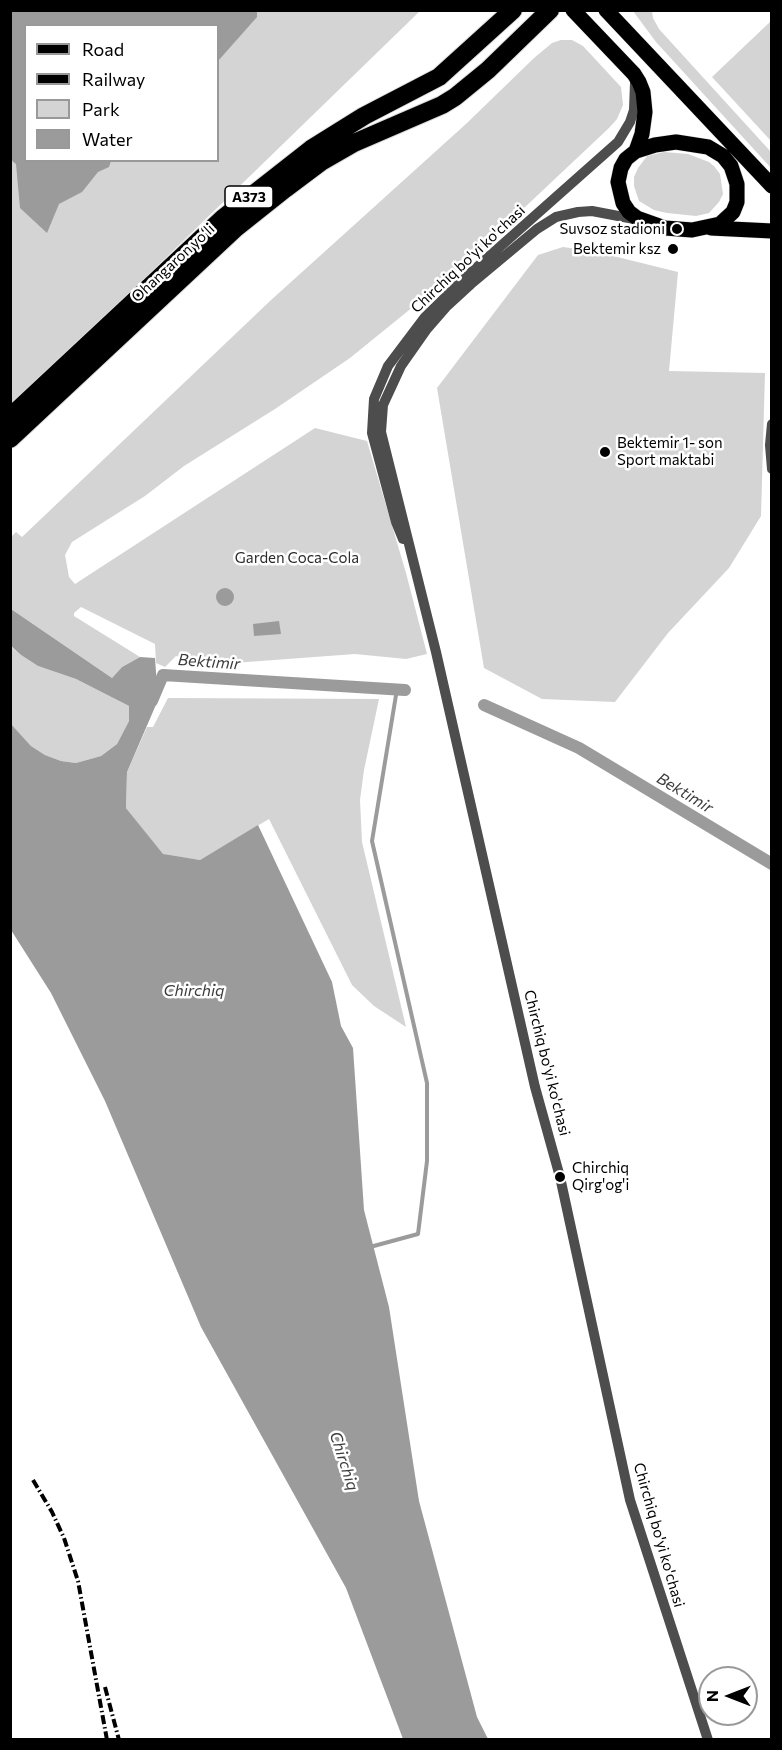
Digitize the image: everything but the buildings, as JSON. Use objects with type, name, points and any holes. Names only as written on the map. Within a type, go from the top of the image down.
[{"type":"highway","name":"Ohangaron yoʻli","points":[[10,417],[223,218],[311,149],[364,116],[439,77],[513,10]]},
{"type":"highway","name":"Ohangaron yoʻli","points":[[10,439],[236,228],[285,189],[321,162],[354,143],[455,97],[488,70],[550,10]]},
{"type":"main road","points":[[573,10],[634,74],[643,92],[645,112],[642,134],[636,151],[623,164],[619,173],[620,198],[626,208],[642,220],[677,229],[771,231]]},
{"type":"main road","points":[[606,10],[768,183]]},
{"type":"main road","points":[[684,95],[731,166],[736,178],[737,202],[733,212],[725,221],[708,228]]},
{"type":"main road","points":[[636,151],[655,145],[687,142],[708,147],[768,183]]},
{"type":"street","name":"Chirchiq bo'yi ko'chasi","points":[[413,565],[396,522],[372,433],[371,416],[377,387],[388,366],[425,317],[467,276],[618,142],[630,122],[636,98],[634,74]]},
{"type":"street","name":"Chirchiq bo'yi ko'chasi","points":[[597,163],[636,151]]},
{"type":"street","name":"Chirchiq bo'yi ko'chasi","points":[[642,220],[613,214],[585,212],[564,214],[549,220],[471,284],[427,329],[401,366],[383,405],[381,432],[436,652],[535,1087],[560,1177],[630,1500],[708,1740]]},
{"type":"street","points":[[771,424],[771,469]]},
{"type":"green space","points":[[11,11],[420,11],[11,408]]},
{"type":"green space","points":[[633,11],[652,11],[659,29],[771,152],[771,168],[656,42]]},
{"type":"green space","points":[[771,21],[771,141],[712,77]]},
{"type":"green space","name":"Garden Coca-Cola","points":[[572,40],[583,46],[621,87],[623,105],[617,119],[609,128],[456,272],[350,358],[275,409],[184,466],[145,496],[72,542],[65,555],[69,577],[75,584],[315,428],[367,441],[427,654],[406,659],[355,654],[220,664],[203,663],[176,656],[165,667],[156,663],[155,644],[81,607],[74,613],[74,616],[140,657],[122,667],[112,678],[11,609],[11,537],[16,532],[22,537],[270,301],[467,123],[534,58],[552,43]]},
{"type":"green space","points":[[664,152],[688,154],[709,162],[720,174],[723,194],[709,213],[696,216],[667,213],[654,210],[639,201],[634,186],[634,177],[638,168],[647,156]]},
{"type":"green space","name":"Bektemir 1- son Sport maktabi","points":[[563,247],[593,251],[678,272],[669,371],[765,373],[761,516],[729,568],[668,633],[615,702],[542,699],[484,668],[437,388],[538,255]]},
{"type":"green space","points":[[10,646],[38,666],[76,679],[129,706],[129,721],[117,744],[101,756],[76,763],[61,761],[45,755],[31,746],[11,724]]},
{"type":"green space","points":[[168,698],[379,699],[360,800],[362,842],[406,1027],[374,1006],[352,985],[269,819],[200,860],[163,855],[126,808],[127,772],[147,727],[153,727]]},
{"type":"water","points":[[257,10],[257,17],[219,60],[219,24],[24,24],[24,162],[111,162],[109,167],[98,172],[82,192],[59,204],[47,233],[20,208],[16,164],[10,159],[11,11]]},
{"type":"water","points":[[225,588],[231,591],[234,597],[231,603],[225,606],[219,603],[216,597],[219,591]]},
{"type":"water","name":"Chirchiq","points":[[11,609],[112,678],[122,667],[140,657],[155,658],[158,700],[127,772],[126,808],[163,854],[200,860],[258,825],[332,982],[341,1026],[353,1048],[364,1210],[389,1307],[419,1501],[477,1717],[488,1739],[403,1739],[346,1588],[201,1327],[105,1101],[51,993],[11,930],[11,724],[31,746],[45,755],[61,761],[76,763],[101,756],[117,744],[129,721],[129,706],[76,679],[38,666],[21,655],[11,646]]},
{"type":"water","points":[[279,621],[281,634],[254,636],[253,624]]},
{"type":"waterway","name":"Bektimir","points":[[152,701],[163,675],[405,690]]},
{"type":"waterway","points":[[370,1247],[418,1234],[427,1161],[427,1083],[372,841],[397,689]]},
{"type":"waterway","name":"Bektimir","points":[[484,705],[579,748],[772,864]]},
{"type":"railway","points":[[33,1480],[64,1538],[78,1581],[107,1740]]},
{"type":"railway","points":[[105,1687],[119,1740]]},
{"type":"place","name":"Suvsoz stadioni","points":[[677,229]]},
{"type":"place","name":"Bektemir ksz","points":[[673,249]]},
{"type":"place","name":"Bektemir 1- son Sport maktabi","points":[[605,452]]},
{"type":"place","name":"Chirchiq Qirg'og'i","points":[[560,1177]]}]
